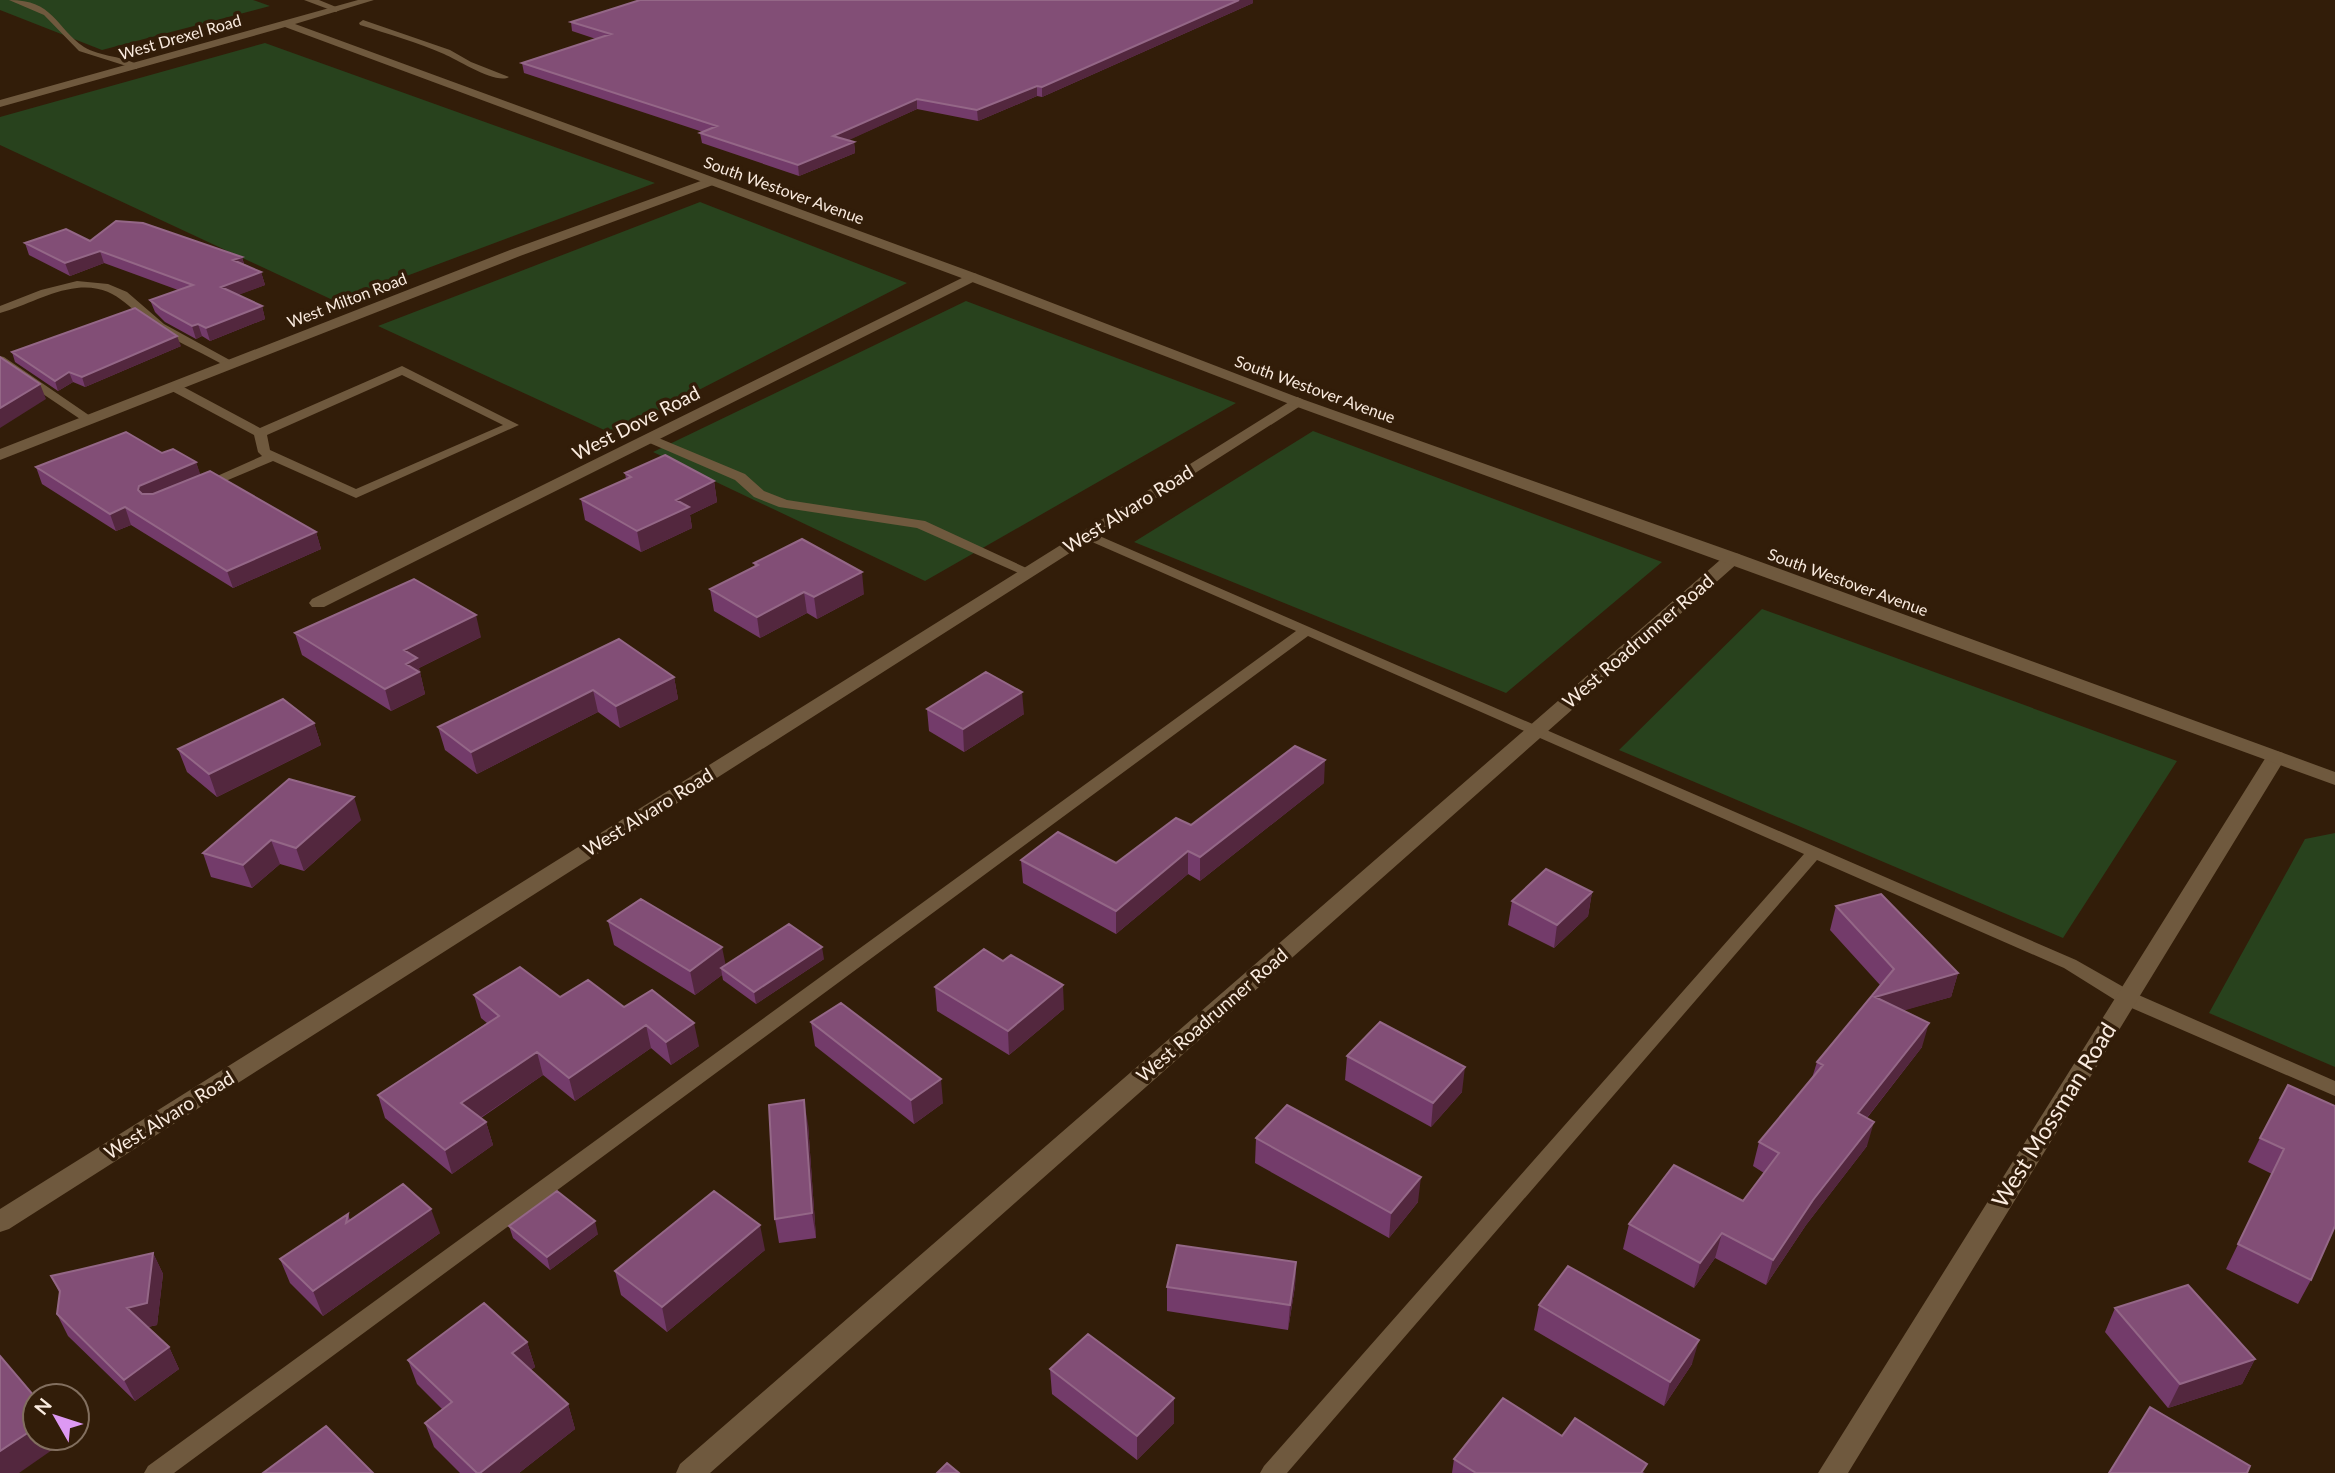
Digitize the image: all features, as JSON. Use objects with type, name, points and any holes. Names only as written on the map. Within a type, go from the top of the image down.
[{"type":"street","points":[[309,0],[336,9]]},
{"type":"street","name":"West Drexel Road","points":[[0,104],[369,0]]},
{"type":"street","name":"South Westover Avenue","points":[[286,24],[972,277],[1297,402],[1733,558],[2335,779]]},
{"type":"street","name":"West Milton Road","points":[[0,455],[515,253],[709,181]]},
{"type":"street","name":"West Dove Road","points":[[318,603],[972,277]]},
{"type":"street","name":"West Alvaro Road","points":[[0,1222],[1297,402]]},
{"type":"street","name":"West Roadrunner Road","points":[[690,1473],[1733,558]]},
{"type":"street","name":"West Mossman Road","points":[[1832,1473],[2276,757]]},
{"type":"lane","points":[[13,0],[47,13],[82,49],[136,66]]},
{"type":"lane","points":[[363,23],[447,52],[468,64],[505,77]]},
{"type":"lane","points":[[0,310],[54,288],[91,284],[121,292],[158,324],[231,364]]},
{"type":"lane","points":[[0,359],[90,420]]},
{"type":"lane","points":[[174,387],[260,433],[264,452],[356,494],[513,425],[401,370],[260,433]]},
{"type":"lane","points":[[649,438],[740,477],[759,494],[784,504],[920,524],[1028,572]]},
{"type":"lane","points":[[189,491],[273,456]]},
{"type":"lane","points":[[1088,535],[2070,964],[2127,998],[2335,1089]]},
{"type":"lane","points":[[156,1473],[1307,630]]},
{"type":"lane","points":[[1272,1473],[1815,852]]},
{"type":"green space","points":[[0,0],[253,0],[270,6],[102,50],[0,10]]},
{"type":"green space","points":[[265,43],[655,183],[337,302],[0,145],[0,117]]},
{"type":"green space","points":[[700,202],[907,283],[613,434],[378,326]]},
{"type":"green space","points":[[966,301],[1236,403],[925,581],[653,452]]},
{"type":"green space","points":[[1313,431],[1662,562],[1506,693],[1134,542]]},
{"type":"green space","points":[[1762,609],[2177,761],[2063,938],[1619,750]]},
{"type":"green space","points":[[2335,833],[2335,1067],[2209,1013],[2305,839]]},
{"type":"building","points":[[640,0],[1239,0],[1042,87],[1037,86],[977,110],[917,99],[833,136],[854,142],[798,165],[700,133],[717,126],[522,63],[611,34],[571,22]]},
{"type":"building","points":[[116,221],[143,223],[242,257],[233,260],[261,272],[221,287],[262,306],[206,328],[198,324],[192,326],[150,300],[193,285],[100,251],[65,263],[25,243],[66,229],[90,241]]},
{"type":"building","points":[[135,308],[177,336],[82,377],[69,372],[55,381],[12,352]]},
{"type":"building","points":[[0,357],[40,384],[0,408]]},
{"type":"building","points":[[126,432],[162,453],[173,449],[196,462],[139,486],[138,490],[142,494],[153,494],[210,471],[316,532],[227,571],[125,507],[110,514],[36,467]]},
{"type":"building","points":[[665,455],[714,481],[676,500],[689,507],[637,531],[581,499],[631,477],[625,473]]},
{"type":"building","points":[[802,539],[862,572],[814,597],[804,592],[757,617],[710,589],[758,565],[754,563]]},
{"type":"building","points":[[414,579],[476,615],[404,650],[417,658],[406,664],[419,672],[385,689],[295,633]]},
{"type":"building","points":[[619,639],[674,677],[616,706],[593,690],[471,752],[438,727]]},
{"type":"building","points":[[986,672],[1022,692],[963,729],[927,709]]},
{"type":"building","points":[[283,699],[314,723],[209,774],[178,749]]},
{"type":"building","points":[[1295,746],[1325,760],[1200,857],[1188,851],[1116,911],[1021,860],[1058,832],[1116,863],[1176,818],[1191,825]]},
{"type":"building","points":[[289,779],[354,797],[296,848],[271,840],[243,865],[203,853]]},
{"type":"building","points":[[1546,869],[1592,892],[1557,925],[1512,901]]},
{"type":"building","points":[[1881,894],[1958,973],[1875,997],[1929,1023],[1858,1113],[1874,1122],[1813,1200],[1773,1260],[1722,1233],[1700,1263],[1629,1224],[1674,1165],[1743,1201],[1779,1153],[1759,1142],[1823,1065],[1817,1062],[1894,969],[1836,906]]},
{"type":"building","points":[[641,899],[722,947],[690,971],[608,921]]},
{"type":"building","points":[[789,924],[822,947],[754,992],[721,968]]},
{"type":"building","points":[[984,949],[1003,961],[1011,955],[1063,985],[1008,1031],[935,987]]},
{"type":"building","points":[[520,967],[560,997],[588,980],[624,1007],[652,990],[694,1023],[666,1042],[646,1025],[569,1078],[537,1052],[461,1103],[486,1122],[445,1150],[378,1095],[499,1016],[474,995]]},
{"type":"building","points":[[841,1003],[941,1079],[911,1100],[811,1022]]},
{"type":"building","points":[[1380,1022],[1465,1067],[1433,1103],[1347,1056]]},
{"type":"building","points":[[2288,1085],[2335,1106],[2335,1226],[2311,1280],[2238,1244],[2284,1149],[2260,1138]]},
{"type":"building","points":[[804,1100],[812,1213],[775,1219],[769,1105]]},
{"type":"building","points":[[1287,1105],[1421,1177],[1391,1213],[1256,1138]]},
{"type":"building","points":[[403,1184],[431,1209],[313,1291],[280,1259],[348,1214],[346,1223]]},
{"type":"building","points":[[557,1191],[595,1221],[547,1257],[509,1226]]},
{"type":"building","points":[[714,1191],[760,1225],[662,1307],[615,1271]]},
{"type":"building","points":[[1177,1245],[1296,1262],[1290,1305],[1167,1287]]},
{"type":"building","points":[[153,1253],[147,1303],[127,1308],[169,1347],[124,1380],[57,1314],[60,1291],[51,1276]]},
{"type":"building","points":[[1568,1266],[1699,1340],[1670,1382],[1539,1305]]},
{"type":"building","points":[[2188,1285],[2255,1359],[2180,1384],[2115,1308]]},
{"type":"building","points":[[484,1303],[527,1342],[512,1353],[568,1404],[477,1473],[425,1423],[452,1402],[408,1360]]},
{"type":"building","points":[[1088,1334],[1174,1398],[1137,1436],[1050,1369]]},
{"type":"building","points":[[0,1356],[22,1382],[21,1437],[0,1451]]},
{"type":"building","points":[[1503,1398],[1562,1436],[1575,1418],[1647,1464],[1641,1473],[1476,1473],[1454,1459]]},
{"type":"building","points":[[2150,1407],[2250,1466],[2247,1473],[2109,1473]]},
{"type":"building","points":[[326,1426],[373,1473],[263,1473]]},
{"type":"building","points":[[947,1463],[959,1473],[937,1473]]}]
